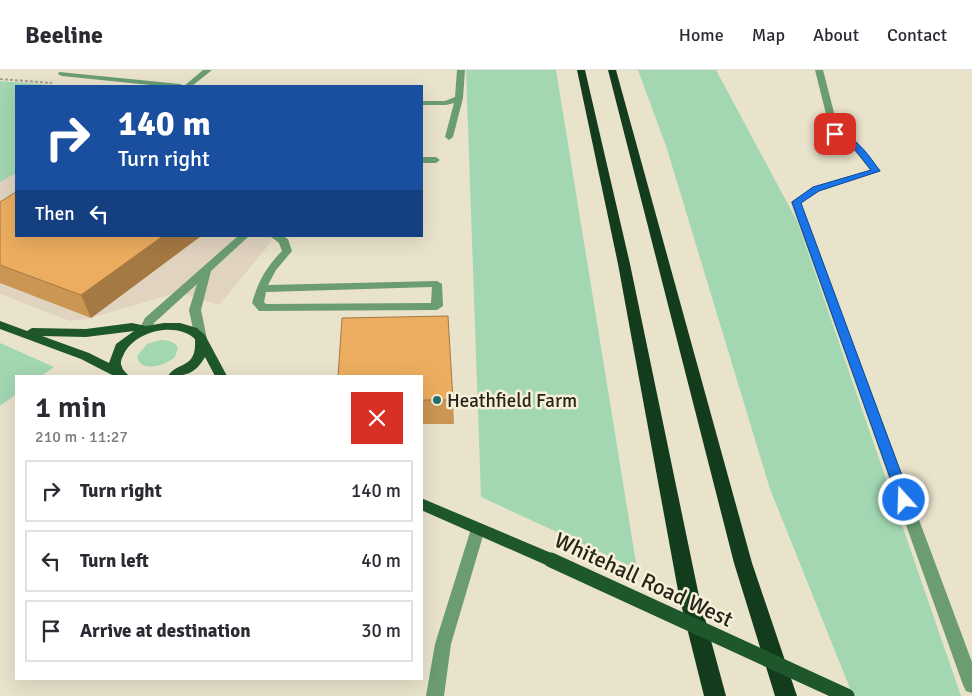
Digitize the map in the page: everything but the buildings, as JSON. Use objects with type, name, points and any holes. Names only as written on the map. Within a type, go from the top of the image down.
[{"type":"highway","points":[[581,70],[624,264],[689,596],[715,696]]},
{"type":"highway","points":[[612,70],[743,563],[786,696]]},
{"type":"main road","points":[[0,324],[85,356],[120,375]]},
{"type":"main road","points":[[19,331],[86,333],[132,327],[145,330]]},
{"type":"main road","points":[[120,375],[114,365],[118,350],[132,337],[145,330],[159,327],[179,327],[195,332],[220,375]]},
{"type":"main road","points":[[176,375],[192,366],[199,358],[202,349],[201,340]]},
{"type":"main road","name":"Whitehall Road West","points":[[423,505],[551,560],[847,696]]},
{"type":"street","points":[[189,85],[208,70]]},
{"type":"street","points":[[449,137],[459,98],[461,70]]},
{"type":"street","points":[[819,70],[835,134],[845,137],[854,143],[876,171],[816,189],[796,202],[972,685]]},
{"type":"street","points":[[62,74],[170,85]]},
{"type":"street","points":[[423,103],[446,103],[459,98]]},
{"type":"street","points":[[423,160],[436,160]]},
{"type":"street","points":[[145,330],[149,320],[206,272],[243,237]]},
{"type":"street","points":[[261,289],[437,284],[437,306],[263,308],[258,303],[261,289],[265,276],[287,251],[284,241],[277,237]]},
{"type":"street","points":[[201,340],[195,310],[206,272]]},
{"type":"street","points":[[435,696],[442,644],[478,528]]},
{"type":"path","points":[[0,79],[54,83]]},
{"type":"shaded area","points":[[15,174],[15,237],[275,237],[219,305],[179,292],[91,318],[70,321],[0,294],[0,182]]},
{"type":"green space","points":[[466,70],[556,70],[637,569],[481,497]]},
{"type":"green space","points":[[638,70],[716,70],[797,221],[961,696],[853,696],[770,489],[667,149]]},
{"type":"green space","points":[[0,81],[52,85],[15,85],[15,174],[0,182]]},
{"type":"green space","points":[[160,340],[170,341],[175,344],[178,348],[175,357],[166,363],[154,366],[143,365],[139,362],[137,356],[147,344]]},
{"type":"green space","points":[[0,343],[54,367],[42,375],[15,375],[15,395],[0,406]]},
{"type":"place","name":"Heathfield Farm","points":[[437,400]]},
{"type":"route","points":[[835,134],[845,137],[854,143],[876,171],[816,189],[796,202],[904,500]]}]
